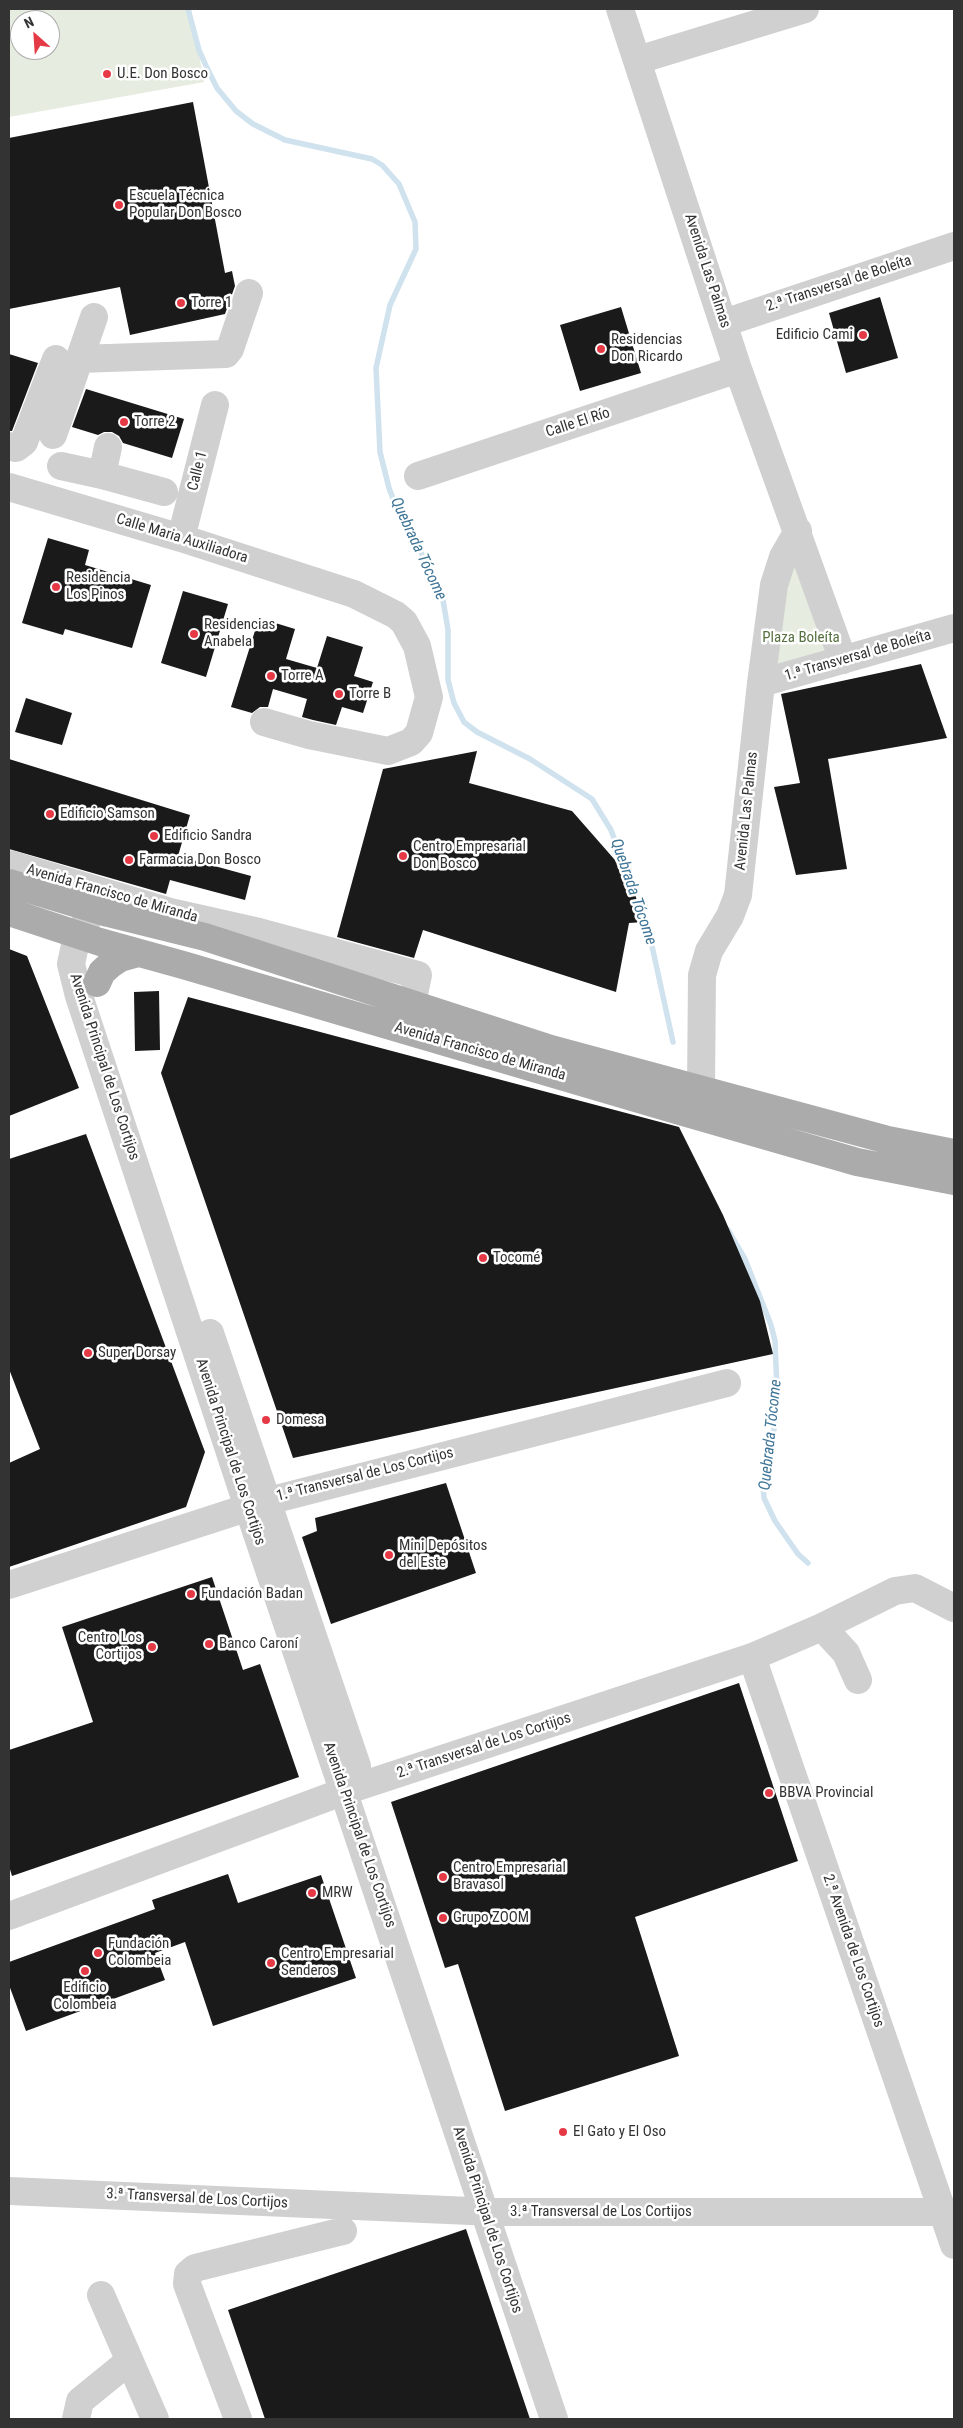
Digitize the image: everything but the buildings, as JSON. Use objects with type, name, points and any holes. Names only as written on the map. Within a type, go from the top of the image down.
[{"type":"main road","name":"Avenida Francisco de Miranda","points":[[9,883],[94,909],[180,922],[412,1004],[551,1049],[888,1140],[954,1153]]},
{"type":"main road","name":"Avenida Francisco de Miranda","points":[[9,912],[89,939],[858,1162],[954,1181]]},
{"type":"main road","points":[[97,983],[102,972],[111,964],[120,958],[138,953]]},
{"type":"street","name":"Avenida Las Palmas","points":[[620,9],[738,369],[843,660]]},
{"type":"street","points":[[638,60],[805,9]]},
{"type":"street","name":"2.ª Transversal de Boleíta","points":[[724,323],[954,246]]},
{"type":"street","points":[[67,359],[226,354],[230,349],[249,293]]},
{"type":"street","points":[[9,446],[16,448],[24,442],[67,359],[94,317]]},
{"type":"street","points":[[53,434],[67,359]]},
{"type":"street","name":"Calle El Río","points":[[418,476],[738,369]]},
{"type":"street","name":"Calle 1","points":[[181,538],[215,405]]},
{"type":"street","points":[[102,475],[108,447]]},
{"type":"street","points":[[61,466],[164,492]]},
{"type":"street","name":"Calle Maria Auxiliadora","points":[[9,487],[181,538],[354,594],[396,615],[404,622],[417,646],[429,698],[419,733],[411,742],[388,751],[309,735],[264,722]]},
{"type":"street","name":"Avenida Las Palmas","points":[[701,1089],[702,975],[709,952],[730,916],[738,895],[761,683],[774,585],[783,557],[798,531]]},
{"type":"street","name":"1.ª Transversal de Boleíta","points":[[761,683],[954,628]]},
{"type":"street","name":"Avenida Francisco de Miranda","points":[[9,864],[180,922]]},
{"type":"street","points":[[57,879],[94,909]]},
{"type":"street","name":"Avenida Principal de Los Cortijos","points":[[94,909],[89,939],[111,1044],[258,1504]]},
{"type":"street","name":"Avenida Principal de Los Cortijos","points":[[89,939],[71,964],[79,996],[258,1504],[354,1788],[554,2419]]},
{"type":"street","name":"1.ª Transversal de Los Cortijos","points":[[9,1585],[258,1504],[726,1383]]},
{"type":"street","name":"2.ª Transversal de Los Cortijos","points":[[9,1916],[354,1788],[752,1657],[822,1627],[895,1591],[915,1588],[954,1608]]},
{"type":"street","points":[[822,1627],[846,1653],[858,1680]]},
{"type":"street","name":"2.ª Avenida de Los Cortijos","points":[[752,1657],[948,2211],[954,2245]]},
{"type":"street","name":"3.ª Transversal de Los Cortijos","points":[[9,2191],[488,2208],[948,2211]]},
{"type":"street","name":"Avenida Principal de Los Cortijos","points":[[488,2208],[568,2419]]},
{"type":"street","points":[[238,2419],[187,2284],[188,2274],[195,2268],[343,2231]]},
{"type":"street","points":[[100,2295],[128,2362],[155,2419]]},
{"type":"street","points":[[76,2419],[80,2401],[128,2362]]},
{"type":"green space","name":"U.E. Don Bosco","points":[[9,9],[191,9],[204,82],[9,117]]},
{"type":"green space","name":"Plaza Boleíta","points":[[800,555],[830,653],[774,671],[786,577]]},
{"type":"waterway","name":"Quebrada Tócome","points":[[188,9],[199,50],[207,68],[217,88],[236,111],[253,124],[285,140],[372,159],[382,165],[399,184],[415,222],[416,249],[390,305],[376,368],[380,452],[395,504],[423,556],[443,600],[448,630],[448,680],[454,703],[464,722],[477,732],[530,759],[592,799],[611,830],[630,881]]},
{"type":"waterway","name":"Quebrada Tócome","points":[[640,911],[652,946],[673,1042]]},
{"type":"waterway","name":"Quebrada Tócome","points":[[728,1230],[745,1259],[771,1325],[775,1341],[777,1390],[775,1424],[763,1486],[764,1498],[775,1521],[798,1554],[808,1563]]},
{"type":"place","name":"U.E. Don Bosco","points":[[107,74]]},
{"type":"place","name":"Escuela Técnica Popular Don Bosco","points":[[119,205]]},
{"type":"place","name":"Torre 1","points":[[181,303]]},
{"type":"place","name":"Edificio Cami","points":[[863,335]]},
{"type":"place","name":"Residencias Don Ricardo","points":[[601,349]]},
{"type":"place","name":"Torre 2","points":[[124,422]]},
{"type":"place","name":"Residencia Los Pinos","points":[[56,587]]},
{"type":"place","name":"Residencias Anabela","points":[[194,634]]},
{"type":"place","name":"Torre A","points":[[271,676]]},
{"type":"place","name":"Torre B","points":[[339,694]]},
{"type":"place","name":"Edificio Samson","points":[[50,814]]},
{"type":"place","name":"Edificio Sandra","points":[[154,836]]},
{"type":"place","name":"Centro Empresarial Don Bosco","points":[[403,856]]},
{"type":"place","name":"Farmacia Don Bosco","points":[[129,860]]},
{"type":"place","name":"Tocomé","points":[[483,1258]]},
{"type":"place","name":"Super Dorsay","points":[[88,1353]]},
{"type":"place","name":"Domesa","points":[[266,1420]]},
{"type":"place","name":"Mini Depósitos del Este","points":[[389,1555]]},
{"type":"place","name":"Fundación Badan","points":[[191,1594]]},
{"type":"place","name":"Banco Caroní","points":[[209,1644]]},
{"type":"place","name":"Centro Los Cortijos","points":[[152,1647]]},
{"type":"place","name":"BBVA Provincial","points":[[769,1793]]},
{"type":"place","name":"Centro Empresarial Bravasol","points":[[443,1877]]},
{"type":"place","name":"MRW","points":[[312,1893]]},
{"type":"place","name":"Grupo ZOOM","points":[[443,1918]]},
{"type":"place","name":"Fundación Colombeia","points":[[98,1953]]},
{"type":"place","name":"Centro Empresarial Senderos","points":[[271,1963]]},
{"type":"place","name":"Edificio Colombeia","points":[[85,1971]]},
{"type":"place","name":"El Gato y El Oso","points":[[563,2132]]}]
